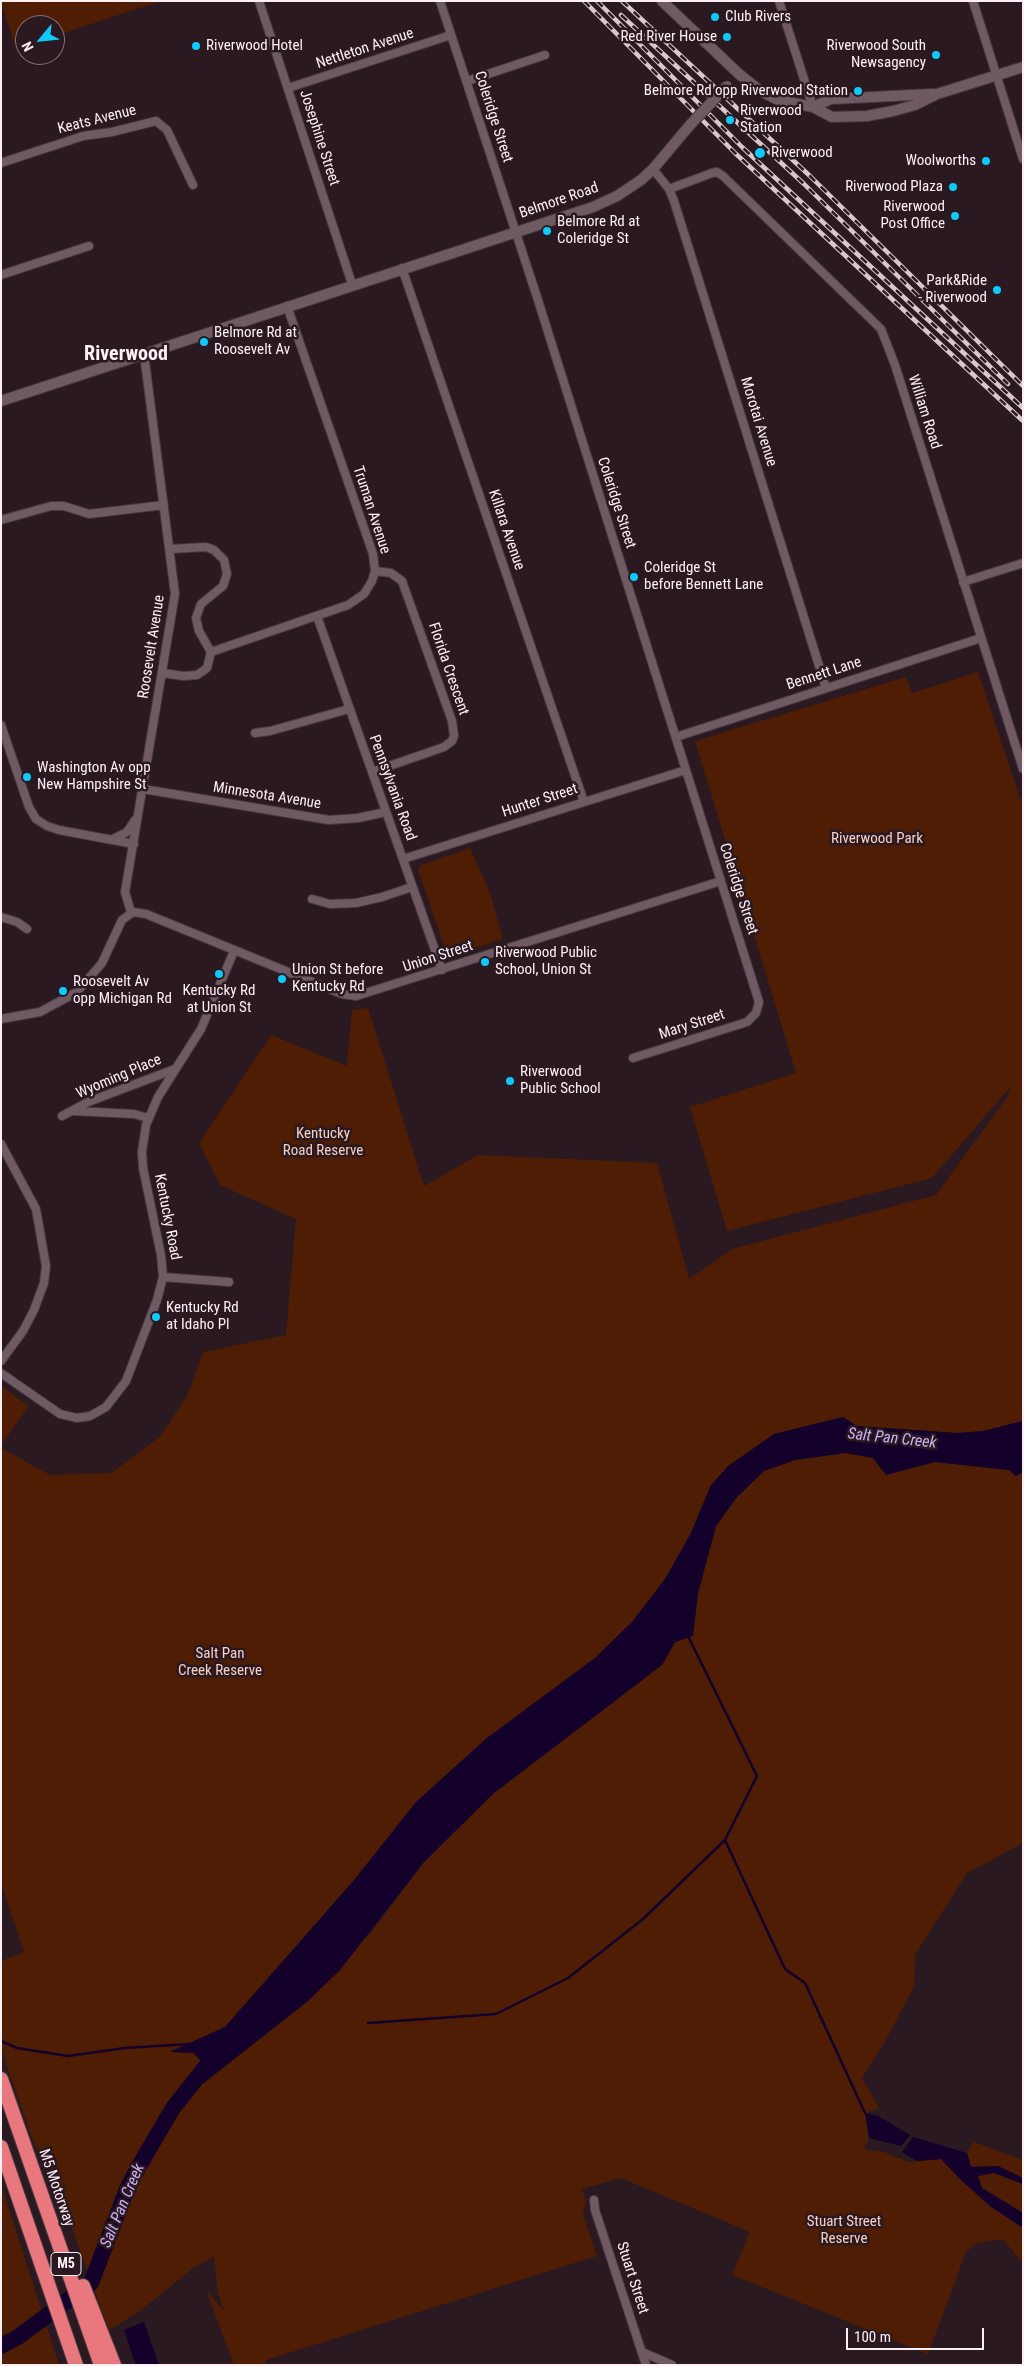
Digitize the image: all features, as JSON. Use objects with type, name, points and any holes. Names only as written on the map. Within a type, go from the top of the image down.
[{"type":"highway","name":"M5 Motorway","points":[[1,2079],[101,2365]]},
{"type":"highway","name":"M5","points":[[1,2147],[76,2365]]},
{"type":"highway","points":[[30,2164],[114,2365]]},
{"type":"highway","name":"M5","points":[[13,2183],[15,2202],[67,2365]]},
{"type":"main road","points":[[662,1],[739,74],[771,97],[787,103],[813,107],[832,117],[867,116],[915,105],[937,94],[1023,67]]},
{"type":"main road","name":"Belmore Road","points":[[1,401],[605,202],[634,185],[653,169],[690,125],[739,74]]},
{"type":"main road","points":[[813,107],[831,99],[937,94]]},
{"type":"street","name":"Josephine Street","points":[[259,1],[352,284]]},
{"type":"street","name":"Coleridge Street","points":[[440,1],[516,232],[758,995],[759,1008],[756,1013]]},
{"type":"street","points":[[779,1],[813,107]]},
{"type":"street","points":[[973,1],[1023,159]]},
{"type":"street","name":"Nettleton Avenue","points":[[288,88],[451,35]]},
{"type":"street","points":[[467,81],[545,55]]},
{"type":"street","name":"Keats Avenue","points":[[1,163],[83,136],[112,132],[156,121],[167,130],[193,185]]},
{"type":"street","name":"Morotai Avenue","points":[[653,169],[669,188],[826,688]]},
{"type":"street","name":"William Road","points":[[669,188],[712,172],[717,172],[881,329],[895,365],[1023,769]]},
{"type":"street","points":[[1,275],[88,246]]},
{"type":"street","name":"Killara Avenue","points":[[402,268],[584,802]]},
{"type":"street","name":"Truman Avenue","points":[[212,652],[359,599],[368,588],[375,571],[373,554],[287,306]]},
{"type":"street","name":"Roosevelt Avenue","points":[[131,912],[125,892],[175,594],[144,354]]},
{"type":"street","points":[[1,520],[51,506],[64,506],[89,514],[164,504]]},
{"type":"street","points":[[163,673],[184,676],[197,675],[207,668],[212,652],[199,630],[196,618],[201,604],[223,586],[227,574],[224,560],[214,550],[206,547],[170,550]]},
{"type":"street","points":[[964,582],[1023,563]]},
{"type":"street","name":"Florida Crescent","points":[[372,772],[444,747],[452,741],[454,736],[452,721],[402,581],[391,572],[375,571]]},
{"type":"street","name":"Pennsylvania Road","points":[[316,616],[442,970]]},
{"type":"street","name":"Bennett Lane","points":[[676,737],[981,638]]},
{"type":"street","points":[[255,732],[270,731],[349,709]]},
{"type":"street","points":[[1,725],[29,807],[36,819],[49,827],[134,844]]},
{"type":"street","name":"Hunter Street","points":[[403,859],[686,770]]},
{"type":"street","name":"Minnesota Avenue","points":[[143,789],[329,820],[349,820],[386,812]]},
{"type":"street","points":[[111,840],[127,832],[138,814]]},
{"type":"street","name":"Union Street","points":[[131,912],[146,914],[349,996],[362,995],[721,881]]},
{"type":"street","points":[[312,899],[330,904],[356,904],[412,887]]},
{"type":"street","points":[[1,1019],[40,1012],[60,1003],[77,992],[102,963],[122,920],[131,912]]},
{"type":"street","points":[[1,917],[27,929]]},
{"type":"street","name":"Kentucky Road","points":[[1,1373],[60,1414],[84,1418],[101,1411],[114,1398],[130,1373],[159,1295],[163,1277],[161,1255],[143,1168],[143,1141],[148,1118],[158,1097],[201,1029],[234,951]]},
{"type":"street","name":"Mary Street","points":[[633,1058],[739,1025],[747,1022],[756,1013]]},
{"type":"street","name":"Wyoming Place","points":[[62,1116],[88,1102],[175,1069]]},
{"type":"street","name":"Wyoming Place","points":[[74,1111],[134,1114],[148,1118]]},
{"type":"street","points":[[1,1144],[36,1209],[46,1266],[44,1284],[34,1310],[23,1331],[1,1361]]},
{"type":"street","points":[[163,1277],[229,1282]]},
{"type":"street","name":"Stuart Street","points":[[594,2200],[595,2210],[646,2365]]},
{"type":"street","points":[[642,2352],[672,2365]]},
{"type":"green space","points":[[1,1],[161,1],[65,33],[65,15],[15,15],[15,46]]},
{"type":"green space","points":[[978,672],[1023,807],[1023,1421],[983,1431],[957,1433],[857,1426],[843,1417],[774,1434],[711,1485],[690,1535],[665,1579],[632,1622],[595,1658],[487,1738],[416,1802],[355,1879],[225,2027],[171,2051],[194,2053],[206,2068],[201,2085],[371,1933],[424,1862],[494,1793],[662,1665],[675,1642],[693,1636],[698,1593],[716,1526],[737,1497],[764,1471],[795,1460],[845,1453],[873,1458],[886,1474],[935,1462],[1009,1470],[1016,1476],[1023,1472],[1023,1843],[967,1873],[915,1955],[914,1987],[883,2045],[862,2078],[879,2108],[865,2114],[869,2138],[864,2149],[884,2152],[909,2162],[941,2159],[990,2206],[1023,2228],[1023,2264],[1003,2239],[977,2243],[966,2252],[928,2354],[732,2275],[750,2232],[621,2178],[582,2189],[586,2201],[583,2214],[597,2256],[266,2360],[267,2365],[234,2365],[206,2290],[224,2311],[218,2293],[214,2256],[192,2269],[140,2311],[109,2330],[52,2174],[34,2143],[1,2049],[1,1961],[24,1952],[1,1883],[1,1448],[50,1475],[111,1473],[160,1437],[188,1394],[203,1352],[286,1335],[296,1219],[220,1185],[199,1143],[271,1035],[347,1066],[352,1010],[368,1008],[424,1186],[478,1155],[657,1163],[689,1279],[732,1249],[936,1195],[1008,1096],[1011,1086],[932,1178],[727,1231],[690,1107],[796,1073],[695,741],[906,677],[912,693]]},
{"type":"green space","points":[[470,848],[490,893],[503,939],[453,955],[446,951],[418,870],[421,865]]},
{"type":"green space","points":[[1,1386],[29,1406],[1,1445]]},
{"type":"green space","points":[[974,2142],[1023,2160],[1023,2178],[998,2166],[971,2167],[967,2153]]},
{"type":"green space","points":[[994,2173],[1023,2184],[1023,2213],[982,2188],[978,2176]]},
{"type":"green space","points":[[1,2184],[49,2334],[59,2365],[1,2365]]},
{"type":"water","points":[[843,1417],[857,1426],[957,1433],[983,1431],[1023,1421],[1023,1472],[1016,1476],[1009,1470],[935,1462],[886,1475],[873,1458],[845,1453],[795,1460],[764,1471],[737,1497],[716,1526],[698,1593],[693,1636],[675,1642],[662,1665],[494,1793],[424,1862],[340,1970],[308,2001],[200,2086],[206,2068],[194,2053],[170,2052],[225,2027],[355,1879],[416,1802],[487,1738],[595,1658],[632,1622],[665,1579],[690,1535],[711,1485],[728,1466],[774,1434]]},
{"type":"water","points":[[865,2113],[876,2115],[910,2135],[901,2146],[869,2138]]},
{"type":"water","points":[[913,2137],[967,2153],[971,2167],[998,2166],[1023,2178],[1023,2184],[994,2173],[978,2176],[982,2188],[1023,2213],[1023,2228],[990,2206],[941,2159],[917,2161],[902,2152]]},
{"type":"water","points":[[144,2322],[159,2365],[136,2365],[134,2360],[124,2330]]},
{"type":"waterway","points":[[368,2023],[496,2014],[568,1978],[643,1919],[725,1840],[757,1776],[688,1636]]},
{"type":"waterway","points":[[725,1840],[785,1969],[805,1983],[865,2113]]},
{"type":"waterway","points":[[1,2041],[17,2048],[68,2056],[125,2048],[189,2044]]},
{"type":"waterway","name":"Salt Pan Creek","points":[[1,2346],[18,2337],[91,2283],[127,2189],[139,2166],[173,2108],[219,2050]]},
{"type":"railway","points":[[584,1],[735,153],[1023,421]]},
{"type":"railway","points":[[597,1],[742,147],[1023,408]]},
{"type":"railway","points":[[622,1],[810,176],[1023,386]]},
{"type":"railway","points":[[621,15],[804,184],[1008,384]]},
{"type":"place","name":"Club Rivers","points":[[715,17]]},
{"type":"place","name":"Red River House","points":[[727,37]]},
{"type":"place","name":"Riverwood Hotel","points":[[196,46]]},
{"type":"place","name":"Riverwood South Newsagency","points":[[936,55]]},
{"type":"place","name":"Belmore Rd opp Riverwood Station","points":[[858,91]]},
{"type":"place","name":"Riverwood Station","points":[[730,120]]},
{"type":"place","name":"Riverwood","points":[[760,153]]},
{"type":"place","name":"Woolworths","points":[[986,161]]},
{"type":"place","name":"Riverwood Plaza","points":[[953,187]]},
{"type":"place","name":"Riverwood Post Office","points":[[955,216]]},
{"type":"place","name":"Belmore Rd at Coleridge St","points":[[547,231]]},
{"type":"place","name":"Park&Ride - Riverwood","points":[[997,290]]},
{"type":"place","name":"Belmore Rd at Roosevelt Av","points":[[204,342]]},
{"type":"place","name":"Coleridge St before Bennett Lane","points":[[634,577]]},
{"type":"place","name":"Washington Av opp New Hampshire St","points":[[27,777]]},
{"type":"place","name":"Riverwood Public School, Union St","points":[[485,962]]},
{"type":"place","name":"Kentucky Rd at Union St","points":[[219,974]]},
{"type":"place","name":"Union St before Kentucky Rd","points":[[282,979]]},
{"type":"place","name":"Roosevelt Av opp Michigan Rd","points":[[63,991]]},
{"type":"place","name":"Riverwood Public School","points":[[510,1081]]},
{"type":"place","name":"Kentucky Rd at Idaho Pl","points":[[156,1317]]},
{"type":"district","name":"Riverwood","points":[[126,355]]},
{"type":"park label","name":"Riverwood Park","points":[[877,839]]},
{"type":"park label","name":"Kentucky Road Reserve","points":[[323,1142]]},
{"type":"park label","name":"Salt Pan Creek Reserve","points":[[220,1662]]},
{"type":"park label","name":"Stuart Street Reserve","points":[[844,2230]]}]
